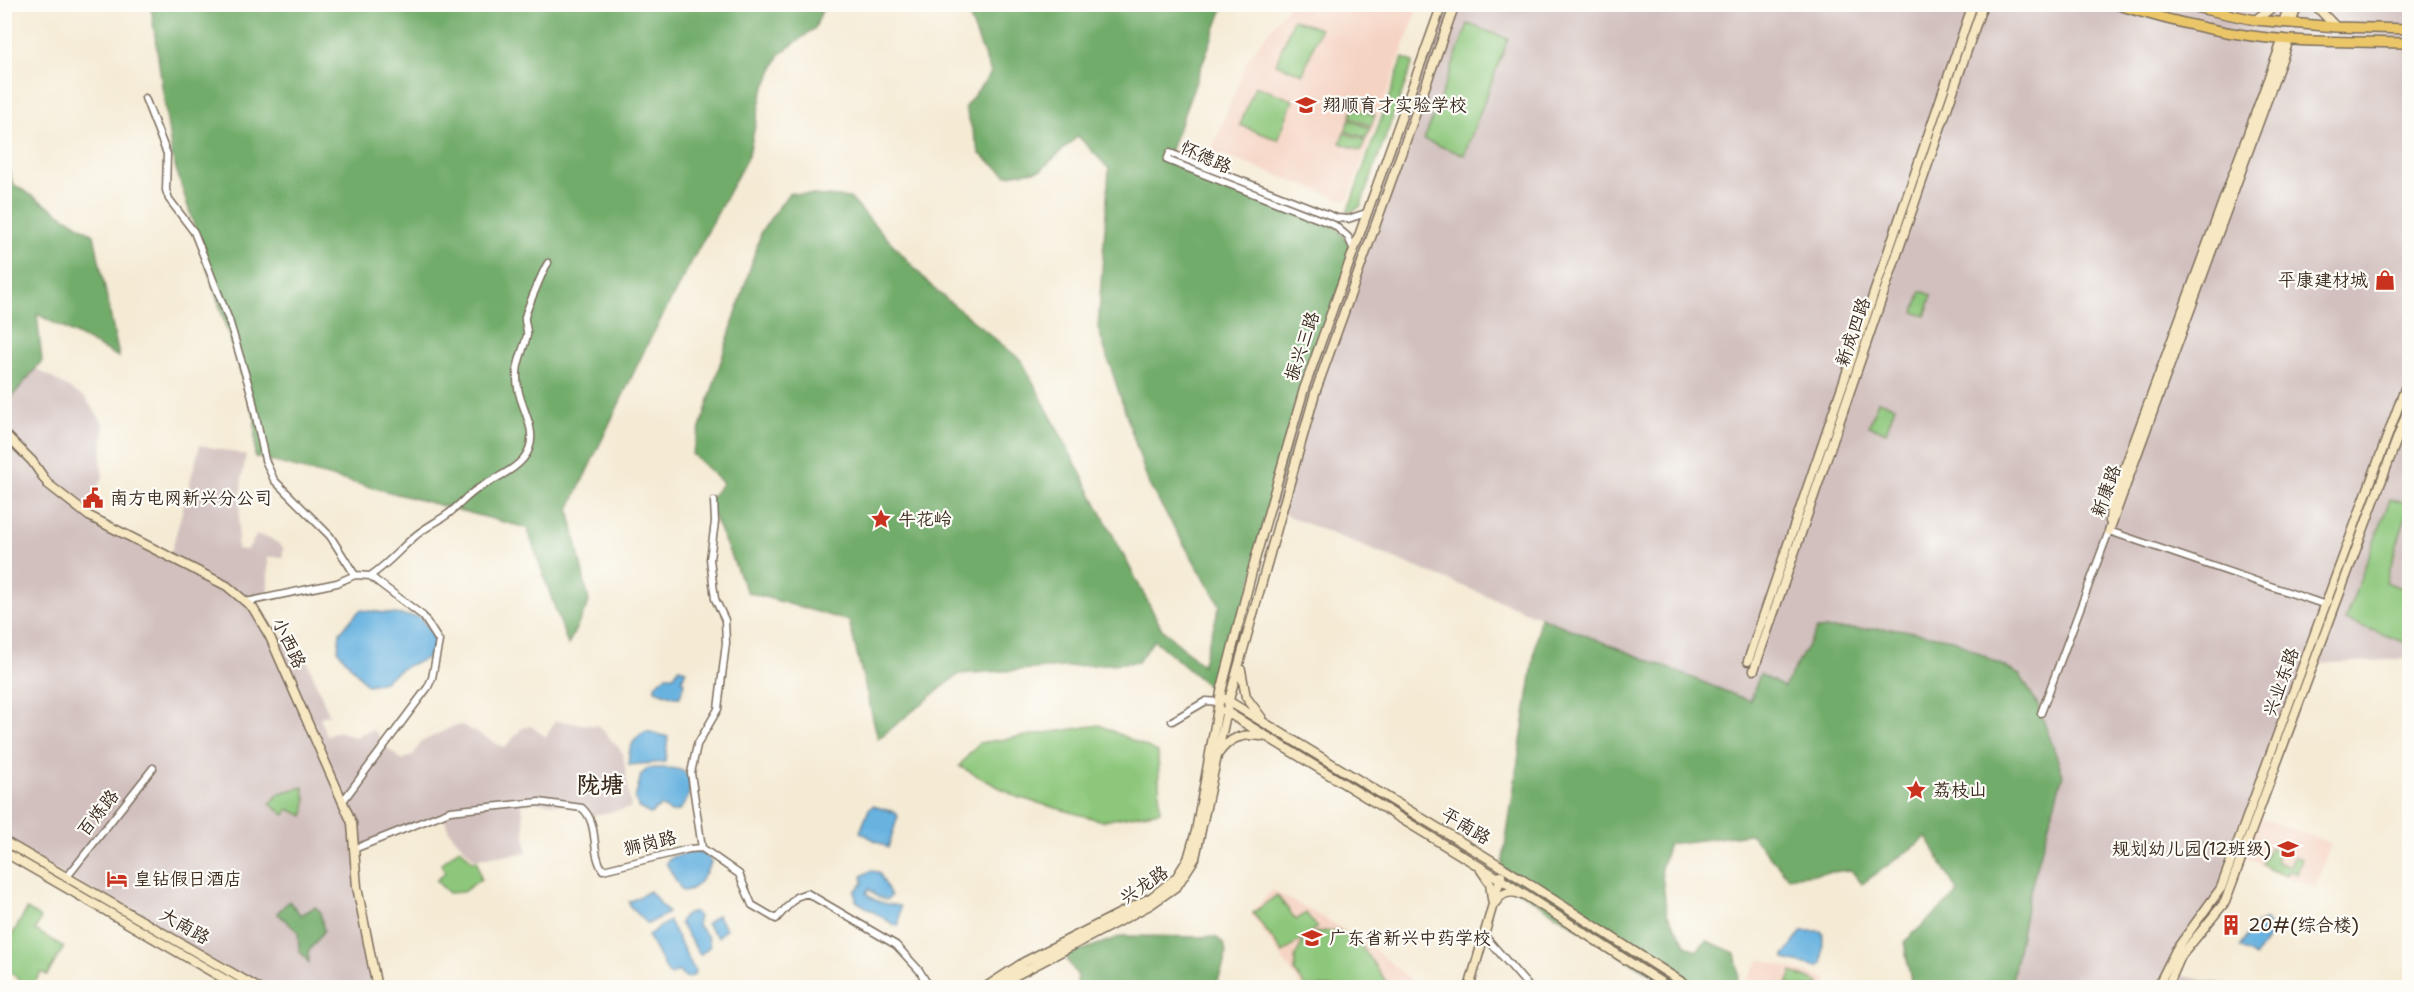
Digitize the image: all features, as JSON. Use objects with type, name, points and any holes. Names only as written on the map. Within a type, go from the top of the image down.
[{"type":"main road","points":[[2115,4],[2154,17],[2217,31],[2286,39],[2409,43]]},
{"type":"main road","points":[[2180,4],[2255,20],[2336,27],[2409,28]]},
{"type":"street","name":"振兴三路","points":[[1223,704],[1256,556],[1304,389],[1442,4]]},
{"type":"street","name":"振兴三路","points":[[1223,704],[1241,664],[1278,519],[1312,403],[1455,4]]},
{"type":"street","name":"新成四路","points":[[1748,661],[1973,4]]},
{"type":"street","name":"新成四路","points":[[1754,670],[1983,4]]},
{"type":"street","points":[[2255,20],[2277,4]]},
{"type":"street","points":[[2287,23],[2289,4]]},
{"type":"street","points":[[2287,23],[2298,4]]},
{"type":"street","points":[[2314,4],[2336,27]]},
{"type":"street","name":"新康路","points":[[2109,531],[2111,506],[2286,39]]},
{"type":"street","points":[[146,98],[167,154],[166,190],[194,232],[229,320],[251,393],[265,460],[274,480],[330,536],[355,575]]},
{"type":"street","name":"怀德路","points":[[1353,248],[1348,237],[1334,225],[1167,160],[1170,153],[1337,218],[1348,219],[1366,213]]},
{"type":"street","points":[[370,576],[387,564],[415,536],[448,514],[473,492],[525,457],[530,448],[531,437],[516,374],[518,358],[527,333],[525,317],[542,272],[548,263]]},
{"type":"street","points":[[1341,282],[1354,286]]},
{"type":"street","name":"兴业东路","points":[[2157,987],[2176,950],[2208,910],[2221,888],[2409,375]]},
{"type":"street","name":"兴业东路","points":[[2167,987],[2181,956],[2225,902],[2409,404]]},
{"type":"street","name":"小西路","points":[[4,433],[32,461],[48,484],[88,516],[228,586],[253,608],[270,637],[352,823],[357,887],[377,987]]},
{"type":"street","points":[[702,848],[692,772],[697,745],[717,709],[726,643],[725,620],[715,599],[710,559],[716,522],[714,501]]},
{"type":"street","points":[[2041,713],[2109,531],[2326,605]]},
{"type":"street","points":[[246,602],[337,583],[355,575],[370,576],[423,616],[439,641],[428,687],[343,801]]},
{"type":"street","points":[[1216,757],[1224,746],[1238,736],[1264,736],[1270,727],[1246,697],[1241,677],[1241,664]]},
{"type":"street","points":[[1172,721],[1206,701],[1223,704]]},
{"type":"street","name":"平南路","points":[[1223,704],[1270,727],[1504,868],[1691,987]]},
{"type":"street","name":"平南路","points":[[1223,704],[1264,736],[1475,863],[1670,987]]},
{"type":"street","name":"兴龙路","points":[[992,987],[1150,905],[1177,886],[1195,858],[1216,757],[1223,704]]},
{"type":"street","name":"兴龙路","points":[[984,987],[1024,962],[1152,897],[1176,878],[1192,848],[1223,704]]},
{"type":"street","name":"百炼路","points":[[67,877],[153,768]]},
{"type":"street","name":"狮岗路","points":[[354,849],[450,811],[539,802],[582,808],[588,813],[598,863],[603,870],[689,849],[702,848],[739,874],[752,905],[776,919],[796,897],[807,893],[896,945],[919,970],[930,987]]},
{"type":"street","name":"大南路","points":[[4,841],[256,987]]},
{"type":"street","name":"大南路","points":[[4,852],[240,987]]},
{"type":"street","points":[[1475,863],[1490,883],[1492,908]]},
{"type":"street","points":[[1469,987],[1504,868]]},
{"type":"street","points":[[1492,908],[1496,900],[1509,892],[1529,897]]},
{"type":"street","points":[[1484,935],[1530,987]]},
{"type":"shaded area","name":"翔顺育才实验学校","points":[[1289,5],[1419,5],[1349,197],[1344,200],[1212,151],[1247,60]]},
{"type":"shaded area","points":[[1443,5],[2409,5],[2409,659],[2314,664],[2225,902],[2178,962],[2181,976],[2228,984],[2229,987],[2012,987],[2028,898],[2063,774],[1750,701],[1270,507],[1302,400]]},
{"type":"shaded area","points":[[34,367],[85,398],[104,424],[101,463],[103,477],[82,512],[170,556],[200,445],[246,455],[242,477],[237,549],[247,550],[257,535],[270,538],[283,547],[283,557],[268,557],[268,595],[249,600],[270,637],[297,637],[297,656],[305,656],[329,714],[320,718],[327,736],[339,731],[356,738],[362,733],[374,730],[387,748],[402,760],[414,754],[421,742],[454,726],[462,725],[505,748],[522,728],[531,726],[546,737],[555,721],[599,726],[623,753],[631,808],[589,816],[582,808],[539,802],[522,804],[527,853],[474,859],[449,831],[443,815],[354,849],[377,987],[258,987],[5,841],[5,433],[27,455],[5,426],[5,405]]},
{"type":"shaded area","name":"规划幼儿园(12班级)","points":[[2258,817],[2331,843],[2315,888],[2273,873],[2244,855]]},
{"type":"shaded area","name":"广东省新兴中药学校","points":[[1272,890],[1331,922],[1380,954],[1419,987],[1302,987],[1251,914]]},
{"type":"shaded area","points":[[1760,959],[1826,979],[1828,987],[1742,988]]},
{"type":"green space","points":[[154,4],[824,5],[815,28],[780,54],[762,93],[749,154],[646,347],[569,509],[589,602],[568,645],[527,528],[255,457],[255,418],[172,156],[151,7]]},
{"type":"green space","points":[[961,5],[1224,5],[1167,160],[1334,225],[1353,248],[1302,400],[1220,696],[1154,640],[1138,662],[959,674],[878,739],[849,621],[747,592],[707,502],[723,483],[692,454],[762,230],[789,193],[850,198],[933,288],[1022,361],[1162,629],[1202,665],[1220,605],[1149,485],[1098,328],[1109,169],[1078,136],[1041,170],[1007,175],[980,154],[965,107],[991,73],[966,8]]},
{"type":"green space","points":[[1293,19],[1320,29],[1303,74],[1276,64]]},
{"type":"green space","points":[[1468,24],[1508,39],[1464,155],[1424,140]]},
{"type":"green space","points":[[1403,58],[1413,62],[1360,207],[1347,213]]},
{"type":"green space","points":[[1255,86],[1293,100],[1278,140],[1240,125]]},
{"type":"green space","points":[[1354,108],[1375,115],[1371,126],[1350,118]]},
{"type":"green space","points":[[1349,120],[1370,128],[1366,138],[1345,131]]},
{"type":"green space","points":[[1344,133],[1365,140],[1361,151],[1340,143]]},
{"type":"green space","points":[[4,156],[13,184],[94,235],[119,357],[37,314],[42,361],[5,405]]},
{"type":"green space","points":[[1921,291],[1932,295],[1925,316],[1914,312]]},
{"type":"green space","points":[[1878,401],[1895,406],[1886,432],[1869,426]]},
{"type":"green space","points":[[2390,499],[2409,505],[2386,582],[2409,591],[2409,644],[2345,620]]},
{"type":"green space","points":[[1540,617],[1750,701],[1760,674],[1784,687],[1817,629],[1898,629],[1952,639],[2020,675],[2037,703],[2063,774],[2028,898],[2011,987],[1912,987],[1904,942],[1958,893],[1927,837],[1862,884],[1851,870],[1788,877],[1750,834],[1669,844],[1661,868],[1667,914],[1686,945],[1696,951],[1707,941],[1735,953],[1739,975],[1735,987],[1670,987],[1500,879]]},
{"type":"green space","points":[[1099,725],[1158,752],[1160,811],[1102,821],[1017,797],[959,766],[979,743]]},
{"type":"green space","points":[[303,787],[306,800],[304,816],[288,809],[285,815],[270,804],[280,793]]},
{"type":"green space","points":[[2270,847],[2279,851],[2276,861],[2290,866],[2294,856],[2302,859],[2297,874],[2289,871],[2287,876],[2262,864]]},
{"type":"green space","points":[[460,848],[472,861],[477,861],[481,879],[463,892],[449,893],[436,881],[445,872],[441,864]]},
{"type":"green space","points":[[1277,895],[1296,920],[1306,913],[1317,927],[1283,953],[1253,913]]},
{"type":"green space","points":[[289,901],[301,915],[315,907],[320,911],[324,931],[308,952],[309,963],[299,950],[298,932],[277,913]]},
{"type":"green space","points":[[27,909],[41,918],[35,930],[64,947],[47,975],[41,972],[32,987],[27,987],[5,967],[5,947]]},
{"type":"green space","points":[[1338,930],[1362,947],[1390,987],[1306,987],[1295,972],[1295,957],[1304,939],[1317,932]]},
{"type":"green space","points":[[1122,936],[1215,937],[1221,941],[1226,953],[1215,987],[1076,987],[1078,976],[1067,960],[1068,955]]},
{"type":"green space","points":[[1792,972],[1819,983],[1818,987],[1796,987],[1787,984]]},
{"type":"water","points":[[360,610],[419,617],[436,636],[431,653],[424,660],[408,665],[383,681],[367,685],[338,651],[340,632]]},
{"type":"water","points":[[679,668],[686,670],[680,697],[655,690],[655,685],[666,676],[674,676]]},
{"type":"water","points":[[647,731],[668,737],[665,762],[629,765],[632,745]]},
{"type":"water","points":[[648,768],[681,770],[689,778],[690,785],[686,802],[679,811],[671,812],[661,806],[650,814],[639,808],[635,799],[641,775]]},
{"type":"water","points":[[873,806],[895,812],[898,816],[888,848],[860,832],[869,809]]},
{"type":"water","points":[[697,851],[709,858],[711,863],[696,885],[682,891],[666,863],[672,857]]},
{"type":"water","points":[[870,871],[879,872],[891,896],[887,900],[876,896],[869,889],[866,893],[878,901],[900,906],[899,925],[896,926],[856,901],[855,891],[863,883],[862,876]]},
{"type":"water","points":[[650,891],[668,913],[648,924],[630,906],[629,902]]},
{"type":"water","points":[[695,912],[699,917],[697,924],[708,937],[710,946],[700,955],[680,923],[682,918]]},
{"type":"water","points":[[717,915],[726,929],[718,937],[706,924]]},
{"type":"water","points":[[2266,920],[2272,932],[2255,957],[2240,947],[2253,926]]},
{"type":"water","points":[[669,921],[695,971],[694,975],[689,978],[678,971],[672,975],[668,973],[648,935]]},
{"type":"water","points":[[1802,931],[1821,931],[1823,934],[1822,963],[1818,967],[1784,959]]},
{"type":"place","name":"翔顺育才实验学校","points":[[1306,105]]},
{"type":"place","name":"平康建材城","points":[[2385,280]]},
{"type":"place","name":"南方电网新兴分公司","points":[[93,498]]},
{"type":"place","name":"牛花岭","points":[[881,519]]},
{"type":"place","name":"荔枝山","points":[[1916,790]]},
{"type":"place","name":"规划幼儿园(12班级)","points":[[2288,849]]},
{"type":"place","name":"皇钻假日酒店","points":[[117,879]]},
{"type":"place","name":"20#(综合楼)","points":[[2231,925]]},
{"type":"place","name":"广东省新兴中药学校","points":[[1312,938]]},
{"type":"district","name":"陇塘","points":[[600,785]]}]
